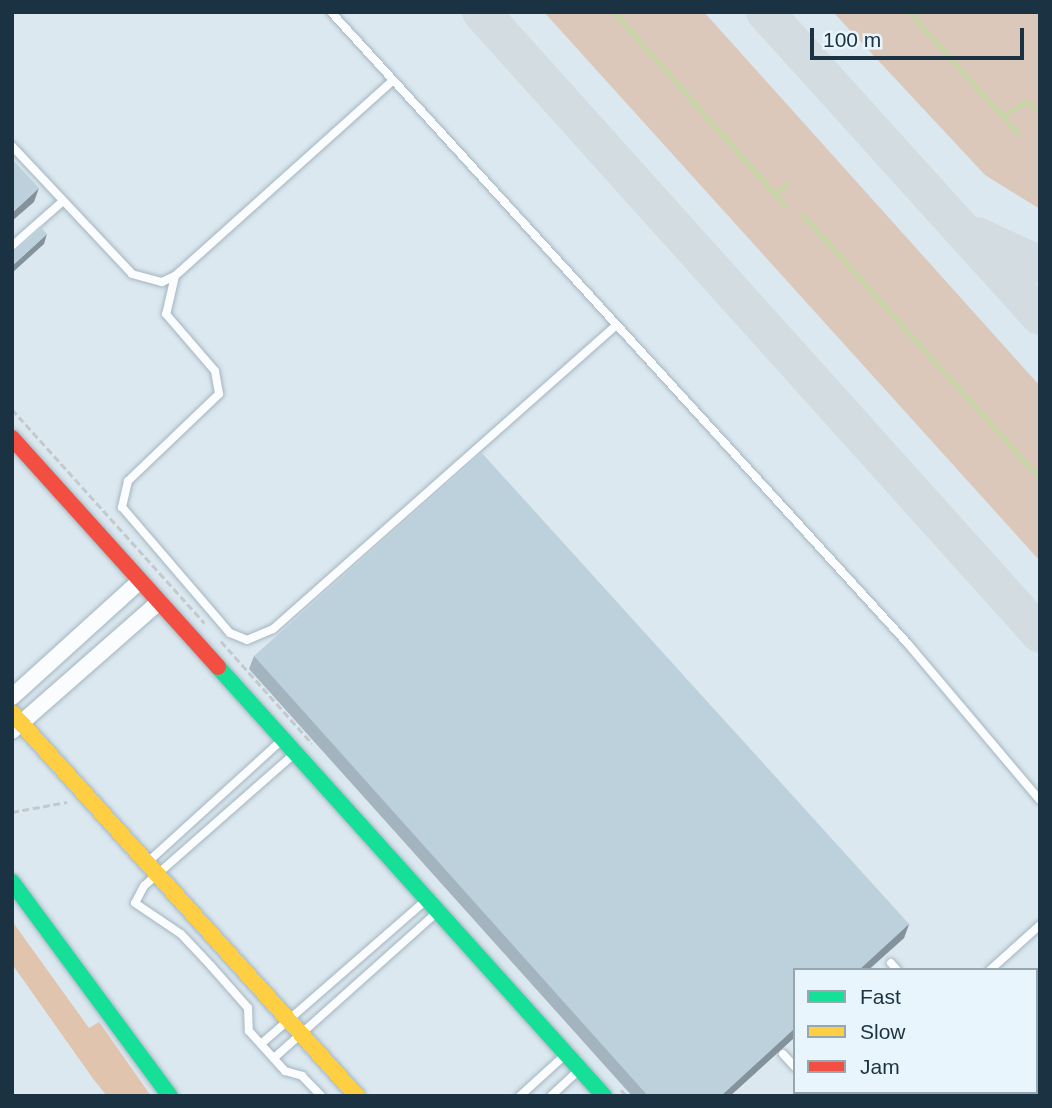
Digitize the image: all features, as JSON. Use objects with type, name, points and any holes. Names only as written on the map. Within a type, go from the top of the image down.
[{"type":"street","points":[[12,438],[604,1096]]},
{"type":"street","points":[[12,697],[140,581]]},
{"type":"street","points":[[159,602],[15,722],[87,792],[155,866],[288,1021],[357,1096]]},
{"type":"street","points":[[12,882],[170,1096]]},
{"type":"lane","points":[[331,12],[908,644],[1040,800]]},
{"type":"lane","points":[[12,146],[132,274],[154,282],[175,276],[392,81]]},
{"type":"lane","points":[[12,246],[63,201]]},
{"type":"lane","points":[[175,276],[166,314],[215,371],[219,394],[128,481],[122,507],[230,633],[247,640],[273,629],[616,326]]},
{"type":"lane","points":[[284,740],[155,866],[136,895],[139,910],[148,908],[181,934],[248,1008],[249,1031],[285,1071],[302,1076],[321,1096]]},
{"type":"lane","points":[[155,866],[296,753]]},
{"type":"lane","points":[[261,1044],[432,905]]},
{"type":"lane","points":[[274,1058],[301,1035],[432,905]]},
{"type":"lane","points":[[992,968],[1040,925]]},
{"type":"lane","points":[[520,1096],[566,1054]]},
{"type":"lane","points":[[783,1054],[793,1065]]},
{"type":"lane","points":[[551,1096],[580,1069]]},
{"type":"path","points":[[12,409],[208,626]]},
{"type":"path","points":[[217,636],[314,746]]},
{"type":"path","points":[[12,812],[67,803],[87,792]]},
{"type":"shaded area","points":[[544,12],[704,12],[1040,386],[1040,561]]},
{"type":"shaded area","points":[[833,12],[1040,12],[1040,209],[985,175]]},
{"type":"shaded area","points":[[12,921],[89,1028],[99,1022],[151,1096],[107,1096],[94,1080],[12,964]]},
{"type":"building","points":[[12,159],[39,188],[12,213]]},
{"type":"building","points":[[40,226],[47,234],[12,266],[12,251]]},
{"type":"building","points":[[481,452],[909,924],[861,968],[793,968],[793,1030],[721,1096],[648,1096],[254,656]]},
{"type":"building","points":[[901,1094],[903,1096],[876,1096]]},
{"type":"building","points":[[930,1094],[968,1094],[968,1096]]},
{"type":"waterway","points":[[614,12],[785,205]]},
{"type":"waterway","points":[[909,12],[1018,133]]},
{"type":"waterway","points":[[1003,116],[1027,101],[1040,113]]},
{"type":"waterway","points":[[776,194],[787,184]]},
{"type":"waterway","points":[[803,215],[1040,478]]},
{"type":"taxiway","points":[[481,12],[1040,634]]},
{"type":"taxiway","points":[[765,12],[1040,316]]},
{"type":"taxiway","points":[[977,236],[1040,265]]},
{"type":"traffic: fast","points":[[218,667],[604,1096]]},
{"type":"traffic: fast","points":[[12,882],[170,1096]]},
{"type":"traffic: slow","points":[[12,713],[357,1096]]},
{"type":"traffic: jam","points":[[12,438],[218,667]]}]
